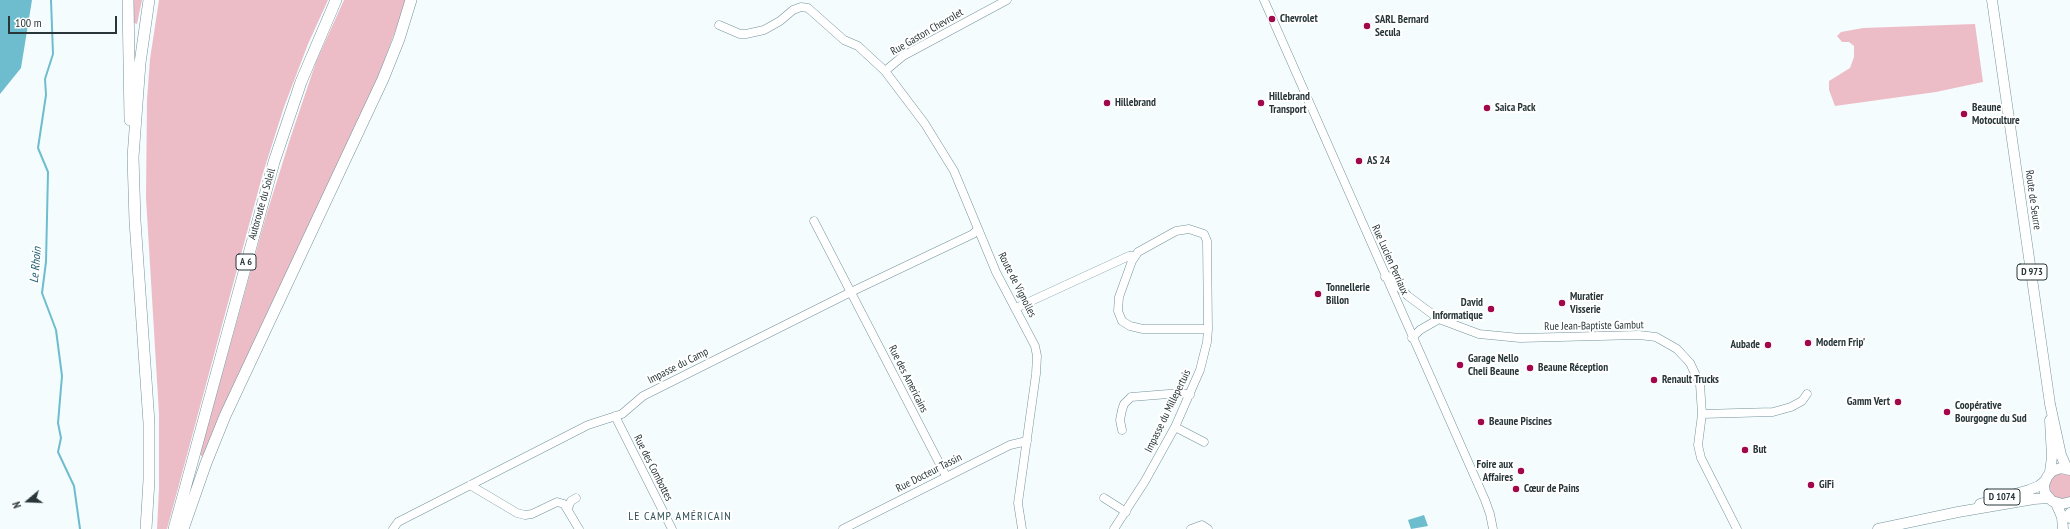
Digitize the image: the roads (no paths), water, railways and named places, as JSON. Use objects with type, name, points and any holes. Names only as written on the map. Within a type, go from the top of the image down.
[{"type":"highway","points":[[128,0],[129,104],[134,157],[136,235],[149,423],[149,480],[146,529]]},
{"type":"highway","points":[[134,157],[140,63],[149,0]]},
{"type":"highway","name":"Autoroute du Soleil","points":[[174,529],[274,162],[301,82],[336,0]]},
{"type":"highway","points":[[183,529],[199,480],[225,416],[383,79],[394,52],[411,0]]},
{"type":"main road","name":"Route de Seurre","points":[[1992,0],[2050,404],[2061,455],[2068,469]]},
{"type":"main road","name":"Route de Seurre","points":[[2050,404],[2052,457],[2044,490],[2052,501]]},
{"type":"main road","points":[[2048,477],[2057,469],[2068,469]]},
{"type":"main road","name":"D 1074","points":[[1958,512],[2029,490],[2039,486],[2048,477]]},
{"type":"main road","name":"D 1074","points":[[1878,529],[1958,512],[2032,499],[2052,501]]},
{"type":"main road","points":[[2052,501],[2063,504],[2070,502]]},
{"type":"main road","points":[[2052,501],[2062,517],[2064,529]]},
{"type":"main road","points":[[2070,513],[2070,518]]},
{"type":"street","name":"Rue Gaston Chevrolet","points":[[886,73],[903,56],[1007,0]]},
{"type":"street","name":"Rue Lucien Perriaux","points":[[1264,0],[1412,338],[1485,500],[1493,529]]},
{"type":"street","name":"Route de Vignolles","points":[[719,25],[740,34],[746,34],[764,30],[780,21],[793,10],[801,7],[808,8],[844,40],[858,46],[886,73],[911,103],[947,158],[960,183],[996,272],[1035,346],[1037,356],[1036,374],[1018,503],[1022,529]]},
{"type":"street","name":"Rue des Americains","points":[[814,221],[946,476]]},
{"type":"street","name":"Impasse du Camp","points":[[393,529],[398,522],[588,425],[622,414],[643,396],[851,292],[973,234],[978,229]]},
{"type":"street","name":"Impasse du Millepertuis","points":[[1114,529],[1126,512],[1175,427],[1200,370],[1207,342],[1208,329],[1207,241],[1204,234],[1189,229],[1183,230],[1147,246],[1134,256]]},
{"type":"street","points":[[1016,308],[1129,256],[1134,256],[1120,297],[1118,310],[1122,321],[1130,326],[1143,329],[1208,329]]},
{"type":"street","name":"Rue Jean-Baptiste Gambut","points":[[1385,276],[1392,279],[1408,296],[1439,319],[1463,329],[1496,337],[1639,335],[1656,337],[1677,349],[1690,364],[1700,384],[1702,414],[1698,445],[1701,458],[1737,528]]},
{"type":"street","points":[[1412,338],[1420,330],[1439,319]]},
{"type":"street","points":[[1122,430],[1120,420],[1122,410],[1124,404],[1131,397],[1181,393],[1190,395]]},
{"type":"street","points":[[1702,414],[1773,412],[1791,407],[1802,401],[1807,394]]},
{"type":"street","name":"Rue des Combottes","points":[[615,416],[672,529]]},
{"type":"street","points":[[1175,427],[1204,442]]},
{"type":"street","name":"Rue Docteur Tassin","points":[[843,529],[946,476],[1015,443],[1027,441]]},
{"type":"street","points":[[470,485],[517,513],[525,515],[532,514],[557,502],[564,504],[568,508],[579,529]]},
{"type":"street","points":[[568,508],[571,501],[576,498]]},
{"type":"street","points":[[1104,498],[1126,512]]},
{"type":"street","points":[[1191,529],[1202,525],[1208,529]]},
{"type":"water","points":[[0,0],[32,0],[21,68],[0,94]]},
{"type":"water","points":[[1424,515],[1428,526],[1411,529],[1408,520]]},
{"type":"waterway","name":"Le Rhoin","points":[[51,0],[53,54],[45,79],[46,95],[38,148],[48,172],[46,262],[42,293],[56,330],[62,376],[58,423],[61,438],[58,452],[74,486],[80,529]]},
{"type":"place","name":"Chevrolet","points":[[1272,19]]},
{"type":"place","name":"SARL Bernard Secula","points":[[1367,26]]},
{"type":"place","name":"Hillebrand","points":[[1107,103]]},
{"type":"place","name":"Hillebrand Transport","points":[[1261,103]]},
{"type":"place","name":"Saica Pack","points":[[1487,108]]},
{"type":"place","name":"Beaune Motoculture","points":[[1964,114]]},
{"type":"place","name":"AS 24","points":[[1359,161]]},
{"type":"place","name":"Tonnellerie Billon","points":[[1318,294]]},
{"type":"place","name":"Muratier Visserie","points":[[1562,303]]},
{"type":"place","name":"David Informatique","points":[[1491,309]]},
{"type":"place","name":"Modern Frip'","points":[[1808,343]]},
{"type":"place","name":"Aubade","points":[[1768,345]]},
{"type":"place","name":"Garage Nello Cheli Beaune","points":[[1460,365]]},
{"type":"place","name":"Beaune Réception","points":[[1530,368]]},
{"type":"place","name":"Renault Trucks","points":[[1654,380]]},
{"type":"place","name":"Gamm Vert","points":[[1898,402]]},
{"type":"place","name":"Coopérative Bourgogne du Sud","points":[[1947,412]]},
{"type":"place","name":"Beaune Piscines","points":[[1481,422]]},
{"type":"place","name":"But","points":[[1745,450]]},
{"type":"place","name":"Foire aux Affaires","points":[[1521,471]]},
{"type":"place","name":"GiFi","points":[[1811,485]]},
{"type":"place","name":"Cœur de Pains","points":[[1516,489]]},
{"type":"district","name":"LE CAMP AMÉRICAIN","points":[[680,517]]}]
